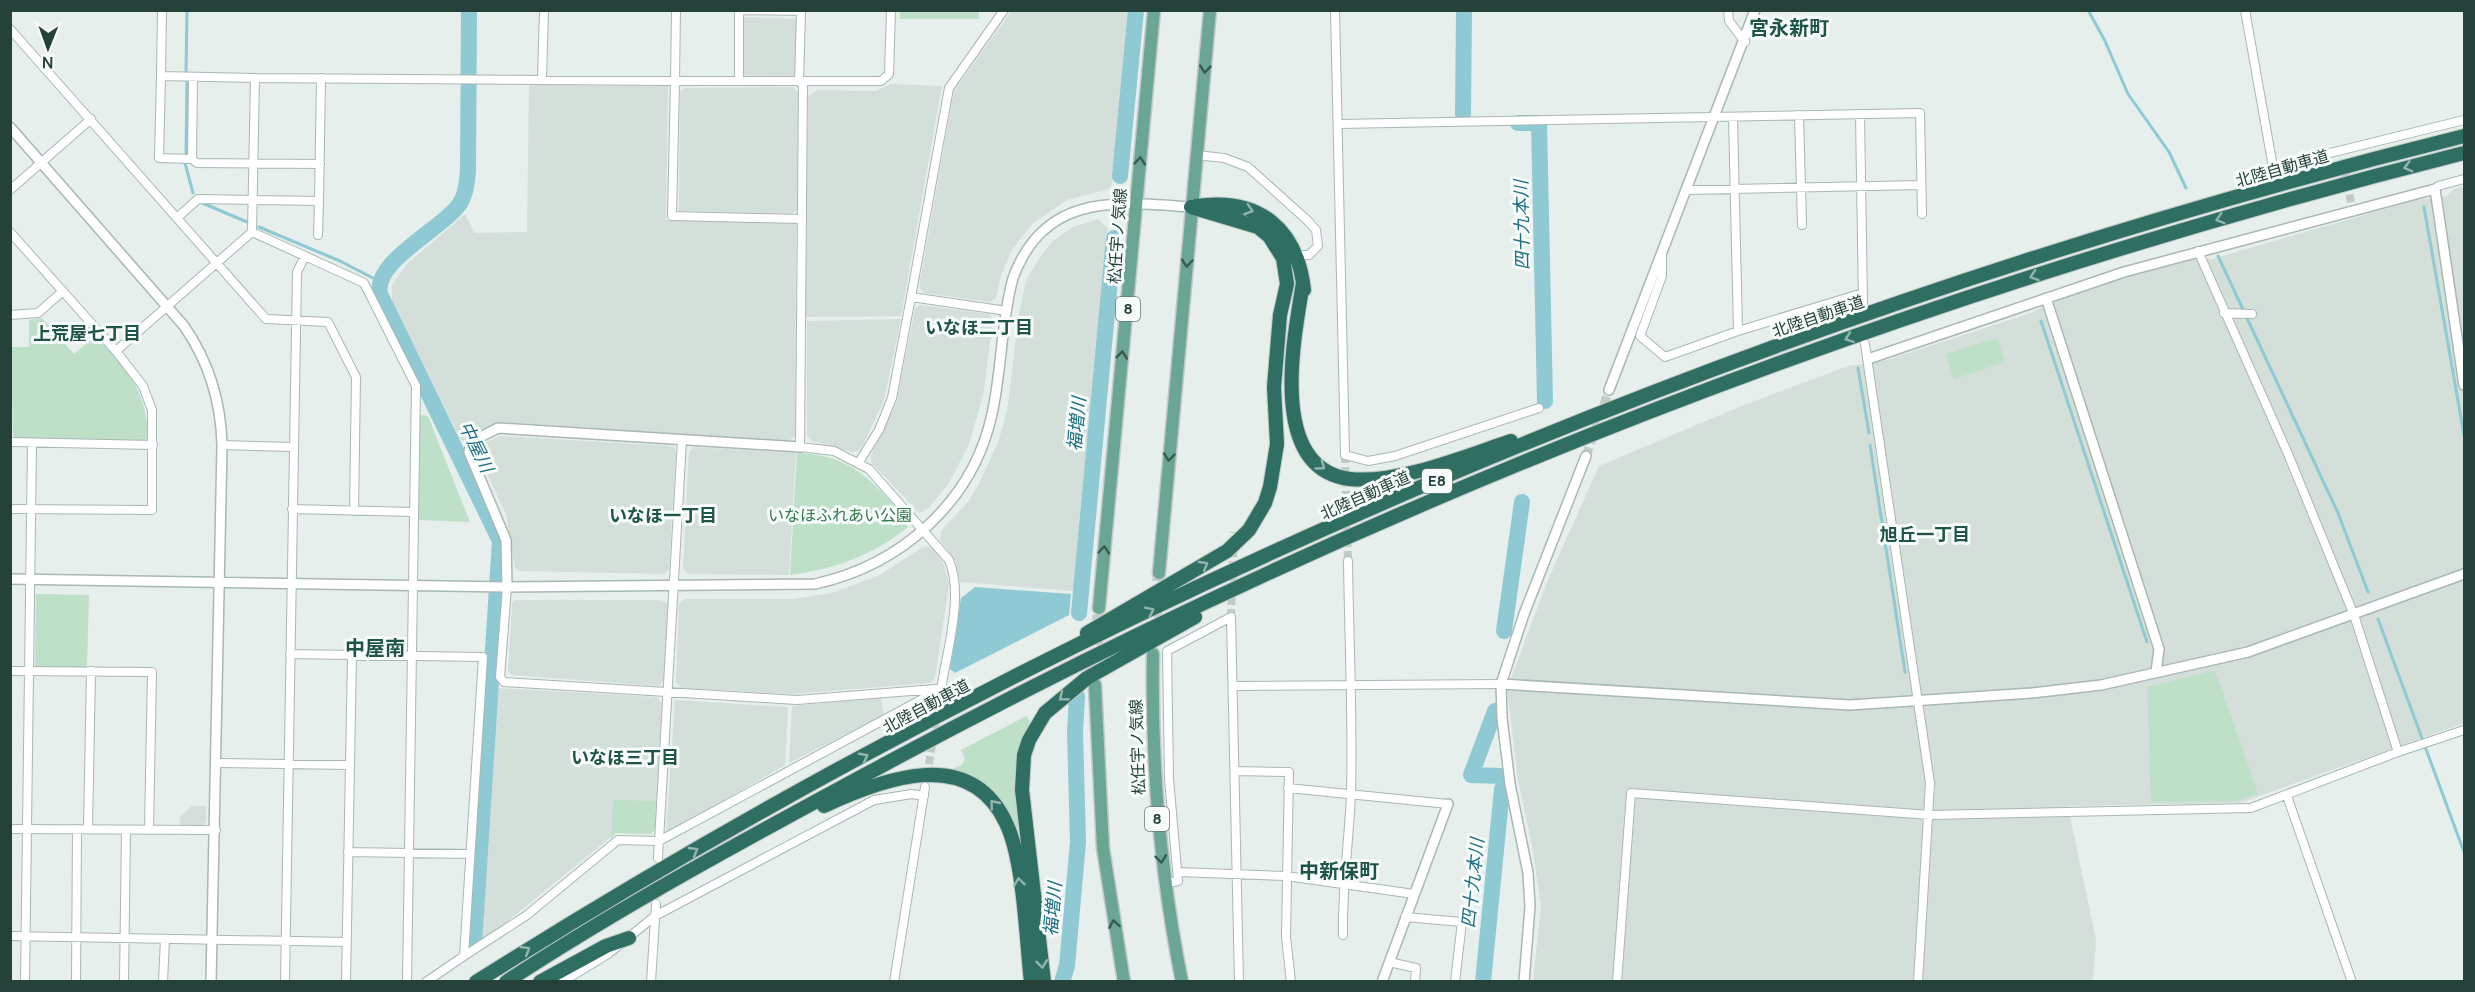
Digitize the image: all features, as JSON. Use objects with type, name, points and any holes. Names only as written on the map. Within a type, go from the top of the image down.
[{"type":"highway","name":"北陸自動車道","points":[[476,981],[712,840],[990,690],[1314,535],[1501,454],[1674,385],[1848,322],[2125,231],[2320,174],[2464,136]]},
{"type":"highway","name":"北陸自動車道","points":[[506,981],[709,861],[967,720],[1313,552],[1590,435],[1852,337],[2021,280],[2218,220],[2464,153]]},
{"type":"highway","points":[[1191,207],[1222,204],[1262,215],[1282,231],[1297,255],[1307,317],[1300,391],[1294,417],[1301,444],[1316,463],[1338,476],[1370,479],[1413,471],[1493,447],[1635,396],[1674,385]]},
{"type":"highway","points":[[990,690],[1211,562],[1238,542],[1258,517],[1270,487],[1277,444],[1278,417],[1274,387],[1280,315],[1287,284],[1283,258],[1269,236],[1246,221],[1191,207]]},
{"type":"highway","points":[[1044,981],[1022,790],[1024,754],[1036,726],[1055,703],[1087,678],[1313,552]]},
{"type":"highway","points":[[607,920],[645,903],[789,823],[861,789],[902,777],[947,776],[976,787],[988,797],[1007,824],[1017,858],[1031,981]]},
{"type":"highway","points":[[540,981],[606,946],[629,938]]},
{"type":"main road","name":"松任宇ノ気線","points":[[1099,608],[1154,10]]},
{"type":"main road","points":[[1159,573],[1210,10]]},
{"type":"main road","name":"松任宇ノ気線","points":[[1153,654],[1153,771],[1164,884],[1182,981]]},
{"type":"main road","points":[[1095,685],[1102,848],[1124,981]]},
{"type":"street","points":[[162,10],[159,158],[192,159],[197,163],[320,164]]},
{"type":"street","points":[[542,79],[544,10]]},
{"type":"street","points":[[676,10],[672,216],[800,219]]},
{"type":"street","points":[[739,81],[741,10],[801,11],[800,447]]},
{"type":"street","points":[[161,76],[881,81],[889,74],[891,10]]},
{"type":"street","points":[[859,462],[879,430],[892,398],[948,88],[1004,10]]},
{"type":"street","points":[[1335,10],[1345,455],[1368,461],[1395,456],[1539,408]]},
{"type":"street","points":[[1728,10],[1728,21],[1744,42]]},
{"type":"street","points":[[1609,390],[1688,190],[1755,10]]},
{"type":"street","points":[[2245,10],[2273,167],[2342,155],[2464,120]]},
{"type":"street","points":[[10,29],[266,319],[328,322],[356,378],[354,511]]},
{"type":"street","points":[[192,159],[193,77]]},
{"type":"street","points":[[116,351],[252,232],[255,78]]},
{"type":"street","points":[[318,235],[321,78]]},
{"type":"street","points":[[1339,124],[1920,113],[1922,214]]},
{"type":"street","points":[[1860,114],[1863,303]]},
{"type":"street","points":[[1799,116],[1802,225]]},
{"type":"street","points":[[1733,117],[1738,331]]},
{"type":"street","points":[[10,190],[91,119]]},
{"type":"street","points":[[10,127],[168,304],[192,337],[209,371],[219,412],[222,445],[214,939],[211,981]]},
{"type":"street","points":[[1196,155],[1224,158],[1248,167],[1307,220],[1316,230],[1318,246],[1309,255],[1297,255]]},
{"type":"street","points":[[1868,359],[2124,272],[2198,251],[2223,248],[2352,207],[2435,189],[2438,186],[2464,179]]},
{"type":"street","points":[[1688,190],[1921,185]]},
{"type":"street","points":[[2435,189],[2464,385]]},
{"type":"street","points":[[178,218],[198,199],[319,201]]},
{"type":"street","points":[[10,579],[504,587],[674,587],[815,584],[834,580],[888,557],[925,530],[954,498],[984,443],[995,401],[1013,278],[1023,257],[1054,222],[1085,207],[1137,203],[1191,207]]},
{"type":"street","points":[[10,232],[136,374],[148,398],[153,421],[152,510],[10,508]]},
{"type":"street","points":[[252,232],[364,283],[416,386],[406,981]]},
{"type":"street","points":[[2198,251],[2228,313],[2354,615],[2398,752]]},
{"type":"street","points":[[1662,255],[1662,276],[1640,336],[1665,357],[1738,331],[1863,293]]},
{"type":"street","points":[[285,981],[292,447],[297,272],[305,256]]},
{"type":"street","points":[[10,315],[38,313],[63,291]]},
{"type":"street","points":[[911,297],[1007,311]]},
{"type":"street","points":[[2046,298],[2159,650],[2156,672]]},
{"type":"street","points":[[2228,313],[2252,314]]},
{"type":"street","points":[[1865,344],[1930,783],[1930,815],[1918,981]]},
{"type":"street","points":[[498,428],[800,447],[834,451],[859,462],[877,476],[949,560],[956,584],[941,689],[798,700],[504,682],[500,677],[506,540],[469,452],[471,442],[498,428]]},
{"type":"street","points":[[658,858],[682,440]]},
{"type":"street","points":[[10,442],[153,445]]},
{"type":"street","points":[[25,981],[32,444]]},
{"type":"street","points":[[222,445],[292,447]]},
{"type":"street","points":[[1524,981],[1530,906],[1528,873],[1510,784],[1502,718],[1501,684],[1524,614],[1586,456]]},
{"type":"street","points":[[292,509],[413,512]]},
{"type":"street","points":[[1343,935],[1342,906],[1346,884],[1351,792],[1348,561]]},
{"type":"street","points":[[1233,686],[1351,683],[1501,684],[1850,705],[2055,691],[2101,685],[2248,652],[2464,574]]},
{"type":"street","points":[[1164,884],[1179,881],[1169,779],[1167,651],[1231,617],[1239,981]]},
{"type":"street","points":[[290,654],[483,657],[464,956]]},
{"type":"street","points":[[346,981],[352,656]]},
{"type":"street","points":[[10,671],[152,672],[150,830]]},
{"type":"street","points":[[88,829],[91,671]]},
{"type":"street","points":[[426,981],[527,915],[618,840],[659,841],[941,689]]},
{"type":"street","points":[[1617,981],[1631,793],[1930,815],[2251,808],[2398,752],[2464,730]]},
{"type":"street","points":[[217,763],[350,765]]},
{"type":"street","points":[[1235,771],[1289,772],[1286,937],[1291,981]]},
{"type":"street","points":[[894,981],[926,786]]},
{"type":"street","points":[[1288,788],[1351,792],[1448,804],[1382,981]]},
{"type":"street","points":[[562,981],[608,954],[655,916],[874,801],[912,795],[924,796]]},
{"type":"street","points":[[2287,796],[2352,981]]},
{"type":"street","points":[[10,829],[216,830]]},
{"type":"street","points":[[76,981],[77,829]]},
{"type":"street","points":[[124,981],[126,830]]},
{"type":"street","points":[[348,852],[470,854]]},
{"type":"street","points":[[1178,872],[1237,872],[1286,876],[1414,894]]},
{"type":"street","points":[[651,981],[656,904]]},
{"type":"street","points":[[1406,916],[1462,922],[1455,981]]},
{"type":"street","points":[[10,936],[346,942]]},
{"type":"street","points":[[163,981],[165,939]]},
{"type":"street","points":[[1389,962],[1416,968],[1415,981]]},
{"type":"shaded area","points":[[1012,10],[1129,11],[1112,185],[1109,189],[1067,200],[1032,224],[1012,250],[1001,276],[996,298],[990,302],[924,293],[919,287],[954,91]]},
{"type":"shaded area","points":[[741,17],[798,19],[796,76],[741,75]]},
{"type":"shaded area","points":[[891,84],[942,86],[901,316],[805,317],[808,96],[818,90],[876,91]]},
{"type":"shaded area","points":[[529,85],[668,86],[666,220],[796,222],[795,437],[788,441],[499,422],[462,442],[392,302],[392,285],[406,265],[465,214],[474,233],[527,232]]},
{"type":"shaded area","points":[[793,87],[798,93],[797,210],[791,214],[679,211],[680,91],[685,88]]},
{"type":"shaded area","points":[[2464,186],[2464,723],[2240,803],[2068,806],[2096,940],[2093,981],[1533,981],[1541,906],[1532,845],[1518,780],[1507,689],[1547,582],[1599,466],[1739,407],[1848,366],[1884,361],[2031,313],[2055,299],[2191,257],[2212,259],[2416,200],[2447,196],[2454,189]]},
{"type":"shaded area","points":[[1098,219],[1108,228],[1074,591],[960,582],[956,562],[940,540],[941,531],[968,502],[998,442],[1007,412],[1019,314],[1026,280],[1053,241],[1073,227]]},
{"type":"shaded area","points":[[920,305],[989,314],[993,320],[983,396],[969,444],[949,483],[929,508],[919,513],[871,462],[871,455],[896,404],[915,309]]},
{"type":"shaded area","points":[[901,319],[884,400],[864,443],[858,451],[852,452],[812,441],[807,435],[807,321]]},
{"type":"shaded area","points":[[499,436],[673,446],[676,450],[669,569],[664,574],[519,571],[515,568],[506,514],[477,453],[479,446]]},
{"type":"shaded area","points":[[694,447],[796,453],[789,575],[688,574],[683,569],[689,452]]},
{"type":"shaded area","points":[[931,546],[943,562],[949,584],[935,678],[930,683],[792,694],[681,688],[676,682],[679,603],[685,599],[794,599],[832,593],[880,575],[923,547]]},
{"type":"shaded area","points":[[515,600],[660,600],[669,604],[663,682],[658,686],[512,675],[508,671],[512,603]]},
{"type":"shaded area","points":[[497,688],[657,697],[662,703],[655,830],[650,834],[616,833],[482,942]]},
{"type":"shaded area","points":[[881,698],[884,715],[789,763],[792,706]]},
{"type":"shaded area","points":[[675,700],[788,707],[785,765],[666,834]]},
{"type":"shaded area","points":[[192,806],[206,806],[206,822],[202,826],[180,826],[180,817]]},
{"type":"green space","points":[[900,11],[979,11],[979,19],[900,19]]},
{"type":"green space","points":[[42,318],[74,354],[96,336],[117,359],[139,393],[147,421],[148,438],[143,441],[16,440],[13,435],[11,347],[29,347],[29,320]]},
{"type":"green space","points":[[1997,338],[2005,362],[1954,379],[1945,354]]},
{"type":"green space","points":[[420,415],[428,416],[470,522],[418,520]]},
{"type":"green space","name":"いなほふれあい公園","points":[[797,453],[833,459],[860,473],[872,482],[908,521],[907,528],[894,538],[852,560],[790,575]]},
{"type":"green space","points":[[36,594],[89,595],[87,667],[35,667]]},
{"type":"green space","points":[[2215,670],[2258,794],[2236,801],[2151,802],[2147,687]]},
{"type":"green space","points":[[1026,716],[1031,722],[1020,749],[1016,776],[1019,834],[1007,812],[992,794],[975,780],[952,769],[962,765],[965,759],[961,750]]},
{"type":"green space","points":[[613,800],[656,801],[655,830],[650,834],[616,833],[611,839]]},
{"type":"water","points":[[975,587],[1071,594],[1069,615],[955,673],[950,669],[961,598]]},
{"type":"waterway","points":[[186,72],[187,10]]},
{"type":"waterway","name":"中屋川","points":[[469,10],[467,184],[458,206],[397,258],[387,270],[381,282],[380,294],[500,541],[474,944]]},
{"type":"waterway","name":"福増川","points":[[1120,176],[1136,10]]},
{"type":"waterway","name":"四十九本川","points":[[1463,114],[1464,10]]},
{"type":"waterway","points":[[2088,10],[2105,41],[2128,94],[2169,152],[2186,188]]},
{"type":"waterway","points":[[186,154],[187,81]]},
{"type":"waterway","name":"四十九本川","points":[[1518,123],[1539,123],[1545,401]]},
{"type":"waterway","points":[[185,163],[193,193]]},
{"type":"waterway","points":[[200,202],[247,222]]},
{"type":"waterway","points":[[2424,207],[2464,435]]},
{"type":"waterway","points":[[259,227],[340,261],[373,278]]},
{"type":"waterway","name":"福増川","points":[[1079,613],[1114,238]]},
{"type":"waterway","points":[[2218,256],[2338,513],[2368,592]]},
{"type":"waterway","points":[[2041,321],[2147,642]]},
{"type":"waterway","points":[[1858,368],[1869,433]]},
{"type":"waterway","points":[[1870,445],[1905,672]]},
{"type":"waterway","name":"四十九本川","points":[[1504,631],[1522,502]]},
{"type":"waterway","points":[[2378,619],[2464,852]]},
{"type":"waterway","name":"福増川","points":[[1062,982],[1067,966],[1078,842],[1075,732],[1077,696]]},
{"type":"waterway","name":"四十九本川","points":[[1495,711],[1471,775],[1502,776]]},
{"type":"waterway","name":"四十九本川","points":[[1483,982],[1502,789]]},
{"type":"tunnel","points":[[2343,159],[2351,203]]},
{"type":"tunnel","points":[[1586,456],[1609,390]]},
{"type":"tunnel","points":[[1345,455],[1348,561]]},
{"type":"tunnel","points":[[1231,617],[1234,532]]},
{"type":"tunnel","points":[[1154,635],[1159,573]]},
{"type":"tunnel","points":[[1095,681],[1099,608]]},
{"type":"tunnel","points":[[927,776],[941,689]]},
{"type":"district","name":"宮永新町","points":[[1789,28]]},
{"type":"district","name":"いなほ二丁目","points":[[979,328]]},
{"type":"district","name":"上荒屋七丁目","points":[[87,334]]},
{"type":"district","name":"いなほ一丁目","points":[[663,516]]},
{"type":"district","name":"旭丘一丁目","points":[[1925,535]]},
{"type":"district","name":"中屋南","points":[[375,648]]},
{"type":"district","name":"いなほ三丁目","points":[[625,758]]},
{"type":"district","name":"中新保町","points":[[1339,871]]}]
